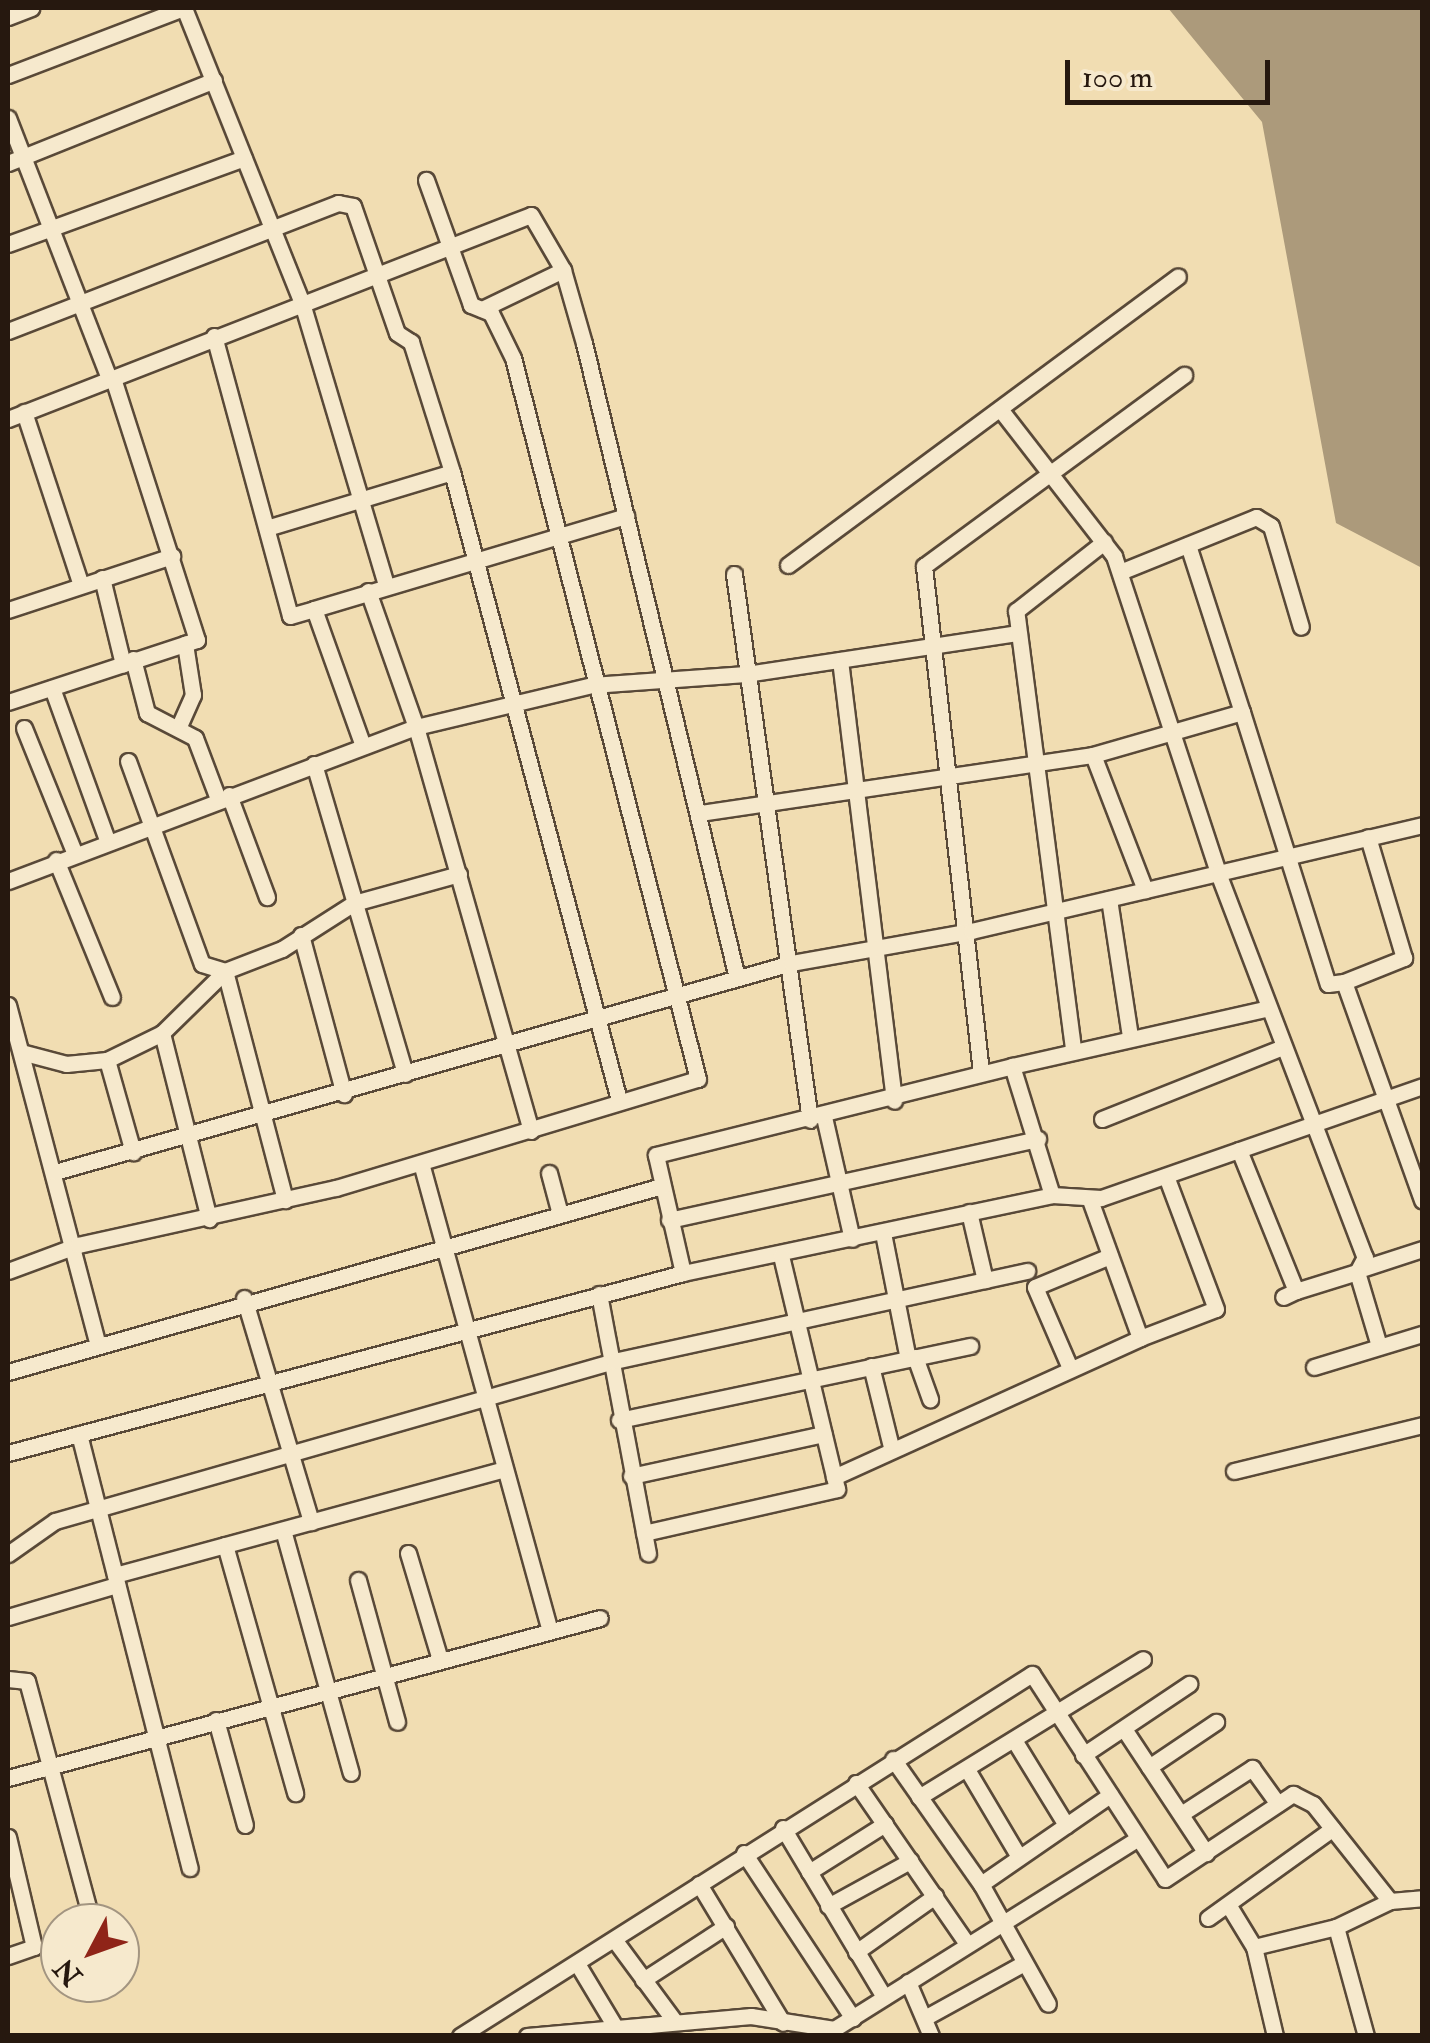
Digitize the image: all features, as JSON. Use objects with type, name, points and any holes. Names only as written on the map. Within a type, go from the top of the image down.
[{"type":"street","points":[[8,17],[31,8]]},
{"type":"street","points":[[8,76],[183,8],[302,302],[386,585]]},
{"type":"street","points":[[14,160],[214,80]]},
{"type":"street","points":[[8,118],[14,160],[50,227],[111,379],[197,640],[8,702]]},
{"type":"street","points":[[8,244],[244,158]]},
{"type":"street","points":[[8,1272],[78,1245],[208,1219],[422,1164],[698,1079],[672,996],[592,685],[514,358],[482,309],[471,304],[426,180]]},
{"type":"street","points":[[8,331],[349,202],[378,272],[397,333],[412,342],[452,472],[510,704],[620,1100]]},
{"type":"street","points":[[8,419],[450,243],[531,215],[563,270],[670,679],[738,978]]},
{"type":"street","points":[[482,309],[563,270]]},
{"type":"street","points":[[788,565],[1178,276]]},
{"type":"street","points":[[214,336],[270,527],[290,616],[475,556],[626,516]]},
{"type":"street","points":[[981,1072],[971,932],[928,646],[924,566],[1184,375]]},
{"type":"street","points":[[1000,410],[1104,542],[1120,572],[1218,873],[1312,1124],[1360,1270],[1379,1346]]},
{"type":"street","points":[[24,412],[81,585]]},
{"type":"street","points":[[270,527],[452,472]]},
{"type":"street","points":[[1120,572],[1266,520],[1301,626]]},
{"type":"street","points":[[1073,1048],[1016,611],[1032,594],[1104,542]]},
{"type":"street","points":[[1188,545],[1328,984],[1344,982],[1404,958],[1368,837]]},
{"type":"street","points":[[8,610],[172,556]]},
{"type":"street","points":[[734,574],[746,674],[817,1118],[839,1182],[852,1239]]},
{"type":"street","points":[[102,578],[147,713],[180,724],[195,738],[267,897]]},
{"type":"street","points":[[368,591],[416,727],[531,1132]]},
{"type":"street","points":[[314,608],[362,743]]},
{"type":"street","points":[[8,881],[106,838],[362,743],[416,727],[592,685],[746,674],[1016,632]]},
{"type":"street","points":[[180,724],[193,694],[185,644]]},
{"type":"street","points":[[840,660],[881,948],[894,1101]]},
{"type":"street","points":[[52,688],[106,838]]},
{"type":"street","points":[[700,812],[950,776],[1038,759],[1094,755],[1242,712]]},
{"type":"street","points":[[24,728],[74,852]]},
{"type":"street","points":[[1094,755],[1146,890]]},
{"type":"street","points":[[128,761],[146,824],[202,964],[225,970]]},
{"type":"street","points":[[314,764],[405,1074]]},
{"type":"street","points":[[55,1172],[260,1120],[595,1016],[791,963],[971,932],[1422,825]]},
{"type":"street","points":[[56,860],[112,997]]},
{"type":"street","points":[[21,1052],[66,1064],[107,1060],[162,1033],[225,970],[301,935],[354,903],[460,874]]},
{"type":"street","points":[[1109,899],[1130,1037]]},
{"type":"street","points":[[301,935],[344,1094]]},
{"type":"street","points":[[225,970],[260,1120],[286,1200]]},
{"type":"street","points":[[1344,982],[1422,1200]]},
{"type":"street","points":[[8,1005],[78,1245],[98,1343]]},
{"type":"street","points":[[683,1274],[656,1156],[894,1101],[981,1072],[1073,1048],[1269,1008]]},
{"type":"street","points":[[162,1033],[192,1137],[208,1219]]},
{"type":"street","points":[[1102,1119],[1283,1047]]},
{"type":"street","points":[[107,1060],[133,1152]]},
{"type":"street","points":[[1012,1066],[1038,1139],[1052,1195]]},
{"type":"street","points":[[8,1453],[464,1326],[683,1274],[782,1256],[1052,1195],[1090,1200],[1422,1086]]},
{"type":"street","points":[[669,1220],[1038,1139]]},
{"type":"street","points":[[1240,1150],[1290,1294],[1422,1249]]},
{"type":"street","points":[[422,1164],[441,1248],[488,1402],[550,1631]]},
{"type":"street","points":[[549,1173],[560,1214]]},
{"type":"street","points":[[834,1477],[891,1447],[1070,1368],[1216,1309],[1166,1176]]},
{"type":"street","points":[[8,1372],[244,1298],[662,1186]]},
{"type":"street","points":[[1090,1200],[1140,1338]]},
{"type":"street","points":[[969,1212],[984,1280]]},
{"type":"street","points":[[884,1233],[896,1301],[912,1358],[930,1398]]},
{"type":"street","points":[[644,1533],[837,1488],[782,1256]]},
{"type":"street","points":[[1070,1368],[1035,1287],[1110,1256]]},
{"type":"street","points":[[8,1554],[44,1525],[293,1459],[614,1361],[1027,1270]]},
{"type":"street","points":[[599,1294],[614,1361],[619,1420],[648,1553]]},
{"type":"street","points":[[244,1298],[311,1522]]},
{"type":"street","points":[[1314,1367],[1422,1334]]},
{"type":"street","points":[[619,1420],[970,1346]]},
{"type":"street","points":[[871,1366],[891,1447]]},
{"type":"street","points":[[1234,1471],[1422,1426]]},
{"type":"street","points":[[79,1434],[190,1868]]},
{"type":"street","points":[[631,1476],[824,1434]]},
{"type":"street","points":[[8,1617],[225,1546],[504,1469]]},
{"type":"street","points":[[283,1530],[350,1773]]},
{"type":"street","points":[[225,1546],[296,1794]]},
{"type":"street","points":[[408,1552],[440,1660]]},
{"type":"street","points":[[358,1580],[397,1722]]},
{"type":"street","points":[[8,1778],[600,1618]]},
{"type":"street","points":[[919,1797],[968,1771],[1143,1659]]},
{"type":"street","points":[[460,2036],[616,1942],[744,1853],[1032,1674],[1165,1879],[1278,1804],[1305,1796],[1390,1901]]},
{"type":"street","points":[[8,1679],[27,1681],[87,1903]]},
{"type":"street","points":[[1083,1755],[1189,1684]]},
{"type":"street","points":[[216,1720],[245,1825]]},
{"type":"street","points":[[1149,1767],[1216,1722]]},
{"type":"street","points":[[1124,1729],[1206,1854]]},
{"type":"street","points":[[1014,1740],[1066,1825]]},
{"type":"street","points":[[893,1758],[981,1884],[1000,1925],[1048,2004]]},
{"type":"street","points":[[1181,1814],[1252,1768],[1278,1804]]},
{"type":"street","points":[[968,1771],[1019,1856]]},
{"type":"street","points":[[856,1783],[967,1944]]},
{"type":"street","points":[[981,1884],[1110,1795]]},
{"type":"street","points":[[809,1872],[884,1824]]},
{"type":"street","points":[[783,1828],[884,1997]]},
{"type":"street","points":[[1208,1918],[1332,1829]]},
{"type":"street","points":[[8,1838],[34,1947],[8,1956]]},
{"type":"street","points":[[528,2036],[672,2019],[783,2023],[804,2031],[835,2032],[884,1997],[1138,1838]]},
{"type":"street","points":[[744,1853],[853,2018]]},
{"type":"street","points":[[828,1906],[910,1861]]},
{"type":"street","points":[[699,1884],[783,2023]]},
{"type":"street","points":[[856,1952],[934,1896]]},
{"type":"street","points":[[1254,1947],[1336,1927],[1390,1901],[1422,1898]]},
{"type":"street","points":[[1229,1906],[1254,1947],[1276,2036]]},
{"type":"street","points":[[643,1980],[726,1926]]},
{"type":"street","points":[[1336,1927],[1366,2036]]},
{"type":"street","points":[[616,1942],[672,2019]]},
{"type":"street","points":[[928,2016],[1024,1963]]},
{"type":"street","points":[[578,1965],[614,2026]]},
{"type":"street","points":[[908,1982],[928,2016],[930,2036]]},
{"type":"shaded area","points":[[1168,8],[1422,8],[1422,568],[1336,523],[1262,122]]}]
